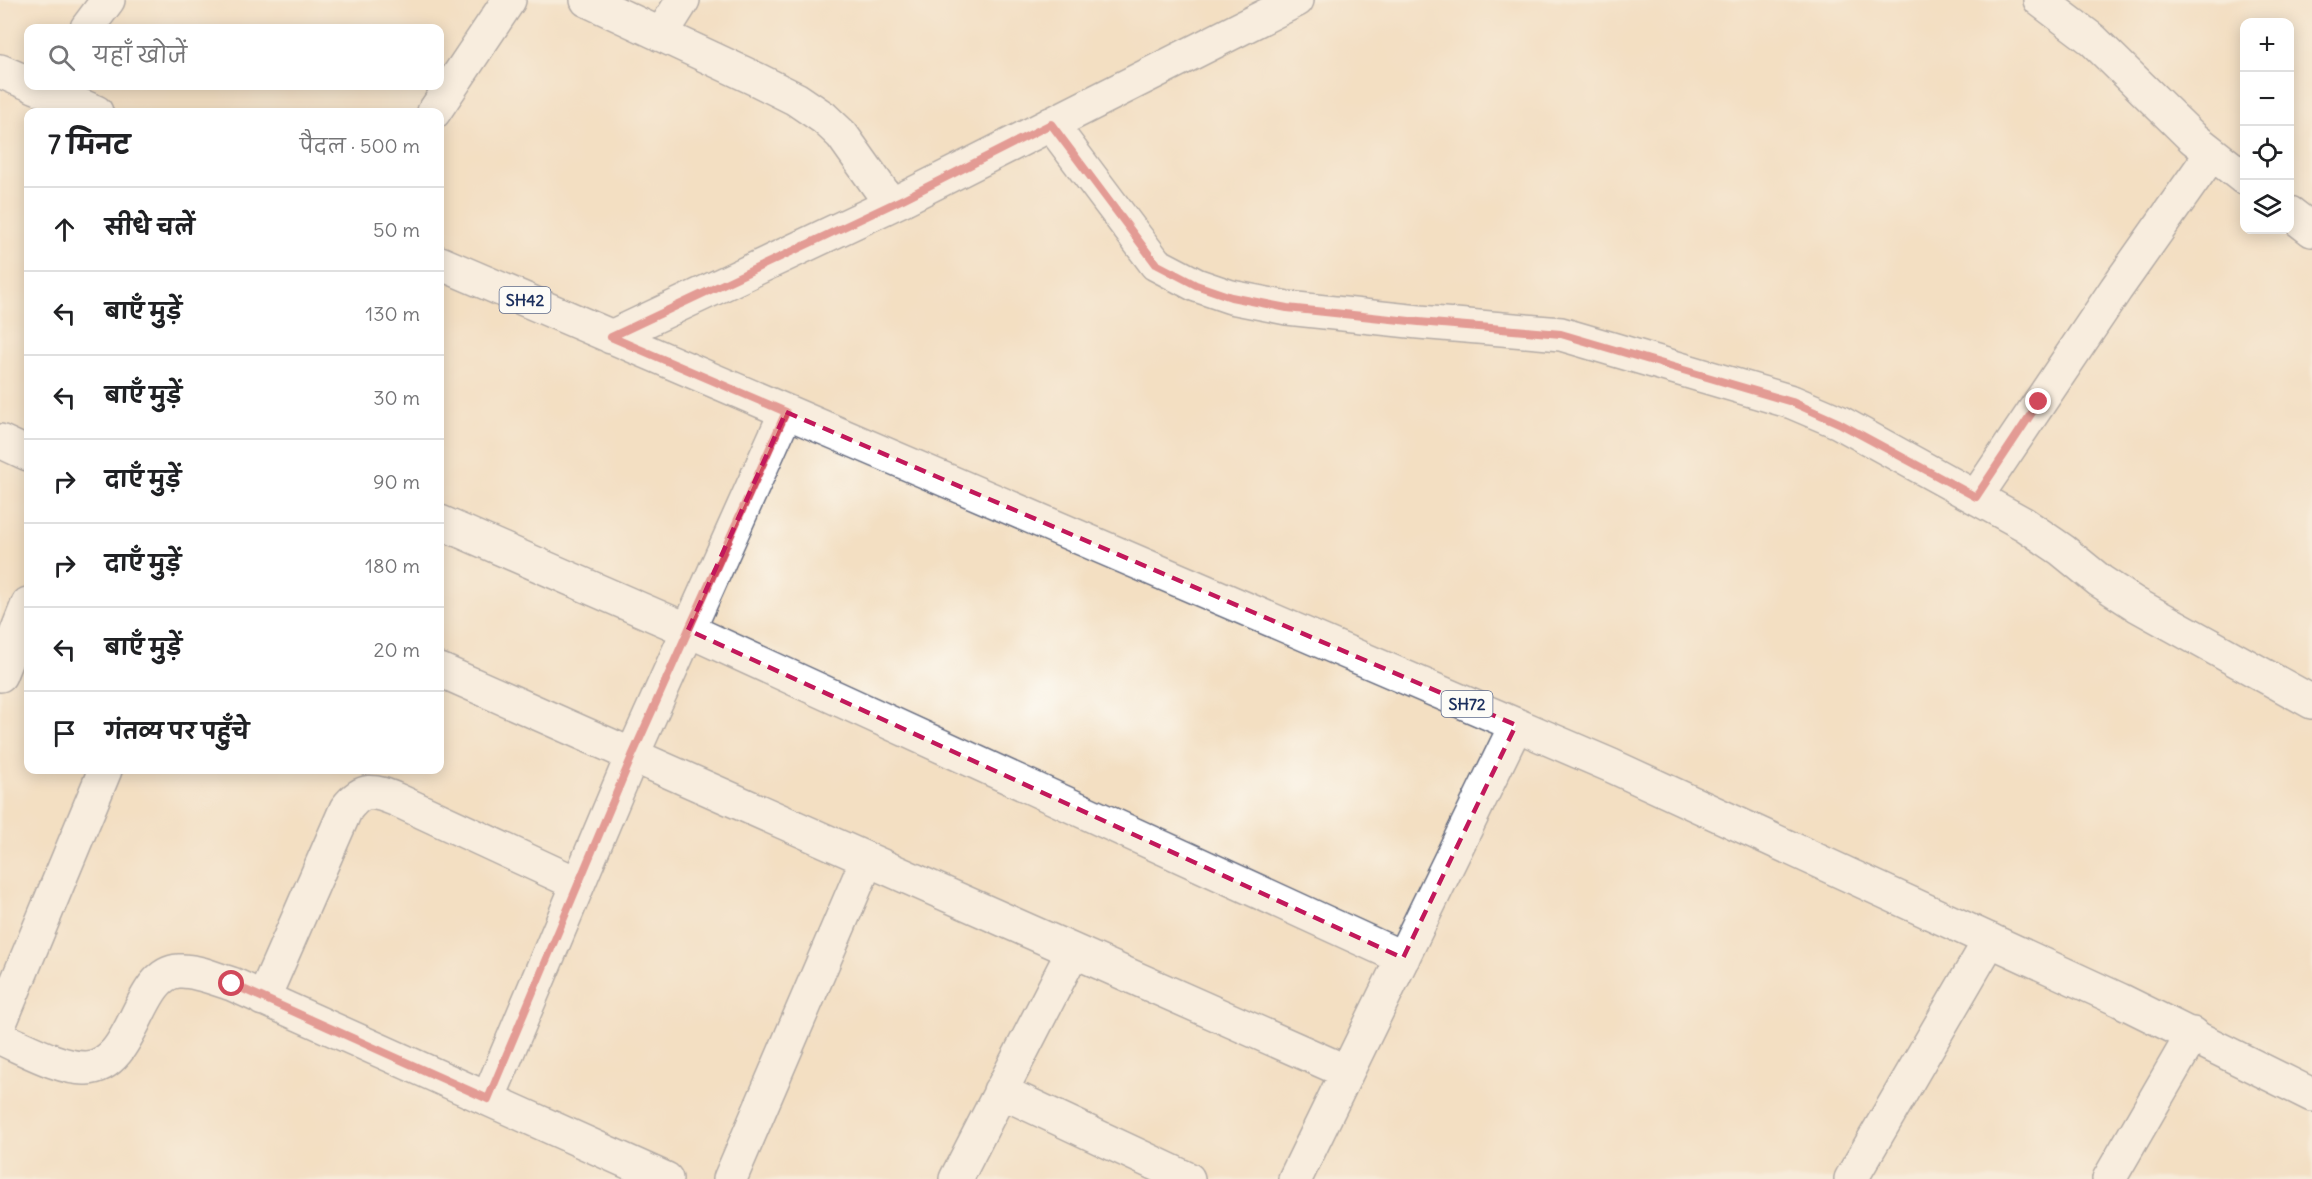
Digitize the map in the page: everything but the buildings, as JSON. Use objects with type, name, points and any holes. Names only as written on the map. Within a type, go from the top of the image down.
[{"type":"street","points":[[90,24],[108,0]]},
{"type":"street","points":[[437,108],[509,0]]},
{"type":"street","points":[[587,0],[796,99],[824,118],[842,135],[891,204]]},
{"type":"street","points":[[661,35],[683,0]]},
{"type":"street","points":[[611,337],[891,204],[1297,0]]},
{"type":"street","points":[[2040,0],[2093,40],[2185,130],[2240,175]]},
{"type":"street","points":[[0,71],[24,80]]},
{"type":"street","points":[[47,90],[87,108]]},
{"type":"street","points":[[1051,124],[1156,264],[1196,285],[1231,297],[1287,308],[1561,334],[1792,402],[1839,423],[2024,524],[2062,550],[2100,581],[2137,605],[2312,702]]},
{"type":"street","points":[[1976,497],[2116,288],[2212,153]]},
{"type":"street","points":[[2294,217],[2312,230]]},
{"type":"street","name":"SH42","points":[[444,265],[611,337]]},
{"type":"street","name":"SH72","points":[[611,337],[1612,766],[2193,1034],[2312,1095]]},
{"type":"street","points":[[488,1099],[632,756],[786,412]]},
{"type":"street","points":[[0,441],[24,451]]},
{"type":"street","points":[[444,524],[688,630],[1403,958]]},
{"type":"street","points":[[0,675],[24,614]]},
{"type":"street","points":[[444,672],[1347,1072]]},
{"type":"street","points":[[1295,1179],[1516,725]]},
{"type":"street","points":[[0,1023],[103,774]]},
{"type":"street","points":[[263,999],[346,809],[355,797],[366,792],[379,793],[397,800],[578,884]]},
{"type":"street","points":[[730,1179],[867,860]]},
{"type":"street","points":[[1851,1179],[1990,940]]},
{"type":"street","points":[[956,1179],[1073,951]]},
{"type":"street","points":[[0,1038],[69,1067],[87,1068],[102,1064],[118,1052],[154,986],[165,974],[179,971],[196,973],[232,984],[666,1179]]},
{"type":"street","points":[[2109,1179],[2193,1034]]},
{"type":"street","points":[[1000,1091],[1188,1179]]},
{"type":"highlighted area","points":[[786,412],[1516,725],[1403,958],[688,630]]},
{"type":"route","points":[[232,984],[488,1099],[632,756],[786,412],[611,337],[903,199],[1051,124],[1156,264],[1196,285],[1231,297],[1287,308],[1561,334],[1792,402],[1839,423],[1976,497],[2039,402]]}]
